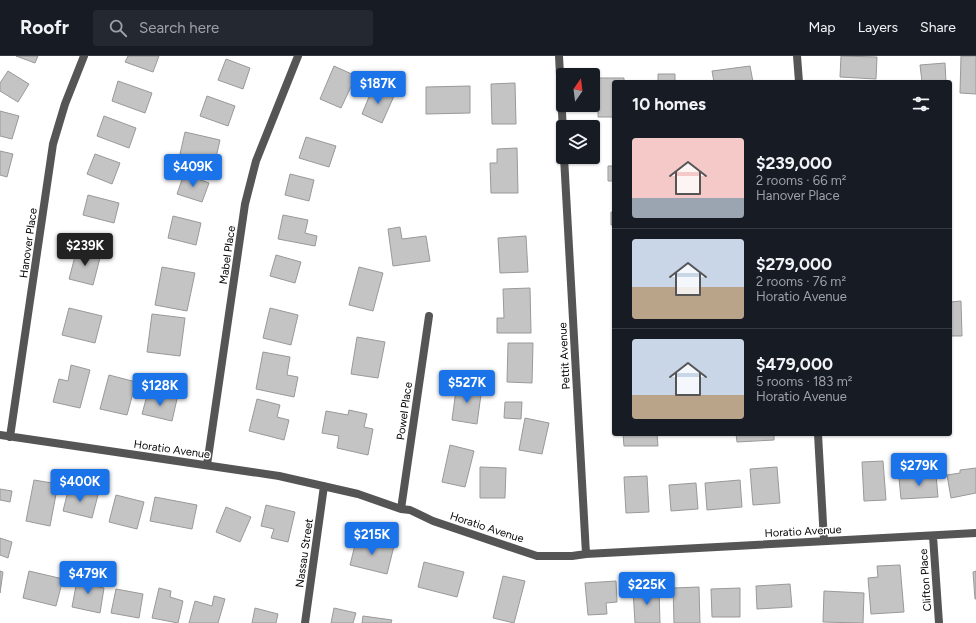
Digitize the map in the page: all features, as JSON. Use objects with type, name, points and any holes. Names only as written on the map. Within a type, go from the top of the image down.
[{"type":"street","name":"Hanover Place","points":[[10,437],[53,144],[65,104],[84,56]]},
{"type":"street","name":"Mabel Place","points":[[207,465],[245,204],[256,161],[298,56]]},
{"type":"street","points":[[559,56],[562,120]]},
{"type":"street","points":[[797,56],[799,80]]},
{"type":"street","name":"Pettit Avenue","points":[[564,164],[586,554]]},
{"type":"street","name":"Powel Place","points":[[401,509],[429,316]]},
{"type":"street","name":"Horatio Avenue","points":[[0,436],[279,476],[324,486],[358,494],[401,509],[410,510],[433,521],[537,556],[572,556],[586,554],[976,533]]},
{"type":"street","points":[[818,436],[824,541]]},
{"type":"street","name":"Nassau Street","points":[[304,623],[324,486]]},
{"type":"street","name":"Clifton Place","points":[[933,536],[939,623]]},
{"type":"building","points":[[16,56],[38,56],[35,63]]},
{"type":"building","points":[[128,56],[159,56],[153,72],[125,62]]},
{"type":"building","points":[[841,56],[877,57],[876,79],[840,77]]},
{"type":"building","points":[[961,56],[976,56],[976,94],[960,93]]},
{"type":"building","points":[[226,59],[250,68],[243,89],[218,80]]},
{"type":"building","points":[[945,63],[946,80],[922,80],[920,65]]},
{"type":"building","points":[[334,66],[356,76],[341,108],[320,99]]},
{"type":"building","points":[[750,66],[753,80],[714,80],[712,71]]},
{"type":"building","points":[[8,71],[29,84],[18,102],[0,91],[0,83]]},
{"type":"building","points":[[658,74],[675,74],[675,80],[658,80]]},
{"type":"building","points":[[600,78],[624,78],[624,80],[612,80],[612,117],[598,117],[598,112],[600,112]]},
{"type":"building","points":[[118,81],[152,93],[145,113],[112,101]]},
{"type":"building","points":[[515,83],[516,124],[492,124],[491,84]]},
{"type":"building","points":[[470,86],[470,113],[426,114],[426,87]]},
{"type":"building","points":[[373,87],[394,96],[382,123],[362,114]]},
{"type":"building","points":[[207,96],[235,106],[228,126],[200,116]]},
{"type":"building","points":[[0,111],[19,116],[12,139],[0,136]]},
{"type":"building","points":[[104,116],[136,128],[129,148],[97,136]]},
{"type":"building","points":[[185,132],[220,140],[215,162],[180,154]]},
{"type":"building","points":[[306,137],[336,146],[329,167],[299,158]]},
{"type":"building","points":[[517,148],[518,193],[491,193],[490,163],[497,163],[497,149]]},
{"type":"building","points":[[0,151],[13,154],[7,177],[0,175]]},
{"type":"building","points":[[95,154],[120,163],[112,184],[87,174]]},
{"type":"building","points":[[608,166],[612,166],[612,181],[608,181]]},
{"type":"building","points":[[184,174],[209,183],[202,202],[177,194]]},
{"type":"building","points":[[290,174],[314,180],[309,201],[285,195]]},
{"type":"building","points":[[88,195],[119,203],[114,223],[83,215]]},
{"type":"building","points":[[611,212],[612,225],[611,225]]},
{"type":"building","points":[[283,215],[308,220],[305,233],[317,236],[315,246],[278,239]]},
{"type":"building","points":[[173,216],[201,223],[196,245],[168,238]]},
{"type":"building","points":[[400,227],[402,239],[426,236],[430,261],[393,266],[388,229]]},
{"type":"building","points":[[526,236],[528,272],[500,273],[498,238]]},
{"type":"building","points":[[77,249],[101,254],[93,285],[69,279]]},
{"type":"building","points":[[276,255],[301,262],[295,283],[270,276]]},
{"type":"building","points":[[162,267],[195,273],[187,311],[155,305]]},
{"type":"building","points":[[359,267],[383,273],[373,311],[349,305]]},
{"type":"building","points":[[530,288],[531,333],[497,333],[497,318],[504,318],[503,289]]},
{"type":"building","points":[[961,301],[962,336],[952,336],[952,302]]},
{"type":"building","points":[[69,308],[102,316],[95,343],[62,335]]},
{"type":"building","points":[[270,308],[298,315],[291,345],[263,338]]},
{"type":"building","points":[[152,314],[185,318],[180,356],[147,352]]},
{"type":"building","points":[[357,337],[385,342],[378,378],[351,374]]},
{"type":"building","points":[[508,343],[533,343],[532,383],[507,382]]},
{"type":"building","points":[[263,352],[290,357],[287,375],[298,377],[294,397],[256,389]]},
{"type":"building","points":[[71,365],[90,370],[80,408],[53,402],[59,379],[68,381]]},
{"type":"building","points":[[109,375],[136,382],[127,415],[100,409]]},
{"type":"building","points":[[457,383],[482,387],[477,424],[452,420]]},
{"type":"building","points":[[148,392],[177,399],[172,421],[142,414]]},
{"type":"building","points":[[257,399],[280,405],[277,417],[289,420],[284,440],[249,431]]},
{"type":"building","points":[[505,402],[522,402],[521,419],[504,418]]},
{"type":"building","points":[[349,410],[367,414],[364,427],[373,429],[368,455],[337,448],[339,436],[322,433],[326,411],[348,415]]},
{"type":"building","points":[[525,418],[549,423],[542,454],[519,450]]},
{"type":"building","points":[[623,436],[657,436],[658,446],[624,446]]},
{"type":"building","points":[[736,436],[774,436],[774,440],[737,442]]},
{"type":"building","points":[[450,445],[474,451],[465,487],[442,482]]},
{"type":"building","points":[[883,461],[886,500],[864,501],[862,462]]},
{"type":"building","points":[[480,467],[506,468],[505,498],[480,498]]},
{"type":"building","points":[[777,467],[780,503],[753,505],[750,469]]},
{"type":"building","points":[[976,468],[976,493],[951,498],[947,475],[960,473],[960,470]]},
{"type":"building","points":[[936,475],[938,497],[901,499],[899,478]]},
{"type":"building","points":[[647,476],[649,512],[626,513],[624,477]]},
{"type":"building","points":[[34,480],[58,484],[50,526],[26,521]]},
{"type":"building","points":[[740,480],[742,507],[707,510],[705,483]]},
{"type":"building","points":[[696,483],[698,509],[671,511],[669,485]]},
{"type":"building","points":[[69,487],[98,495],[92,518],[63,511]]},
{"type":"building","points":[[0,489],[12,491],[10,502],[0,500]]},
{"type":"building","points":[[116,495],[144,502],[137,529],[109,522]]},
{"type":"building","points":[[155,497],[197,505],[192,529],[150,521]]},
{"type":"building","points":[[266,505],[295,512],[288,542],[271,538],[274,529],[261,526]]},
{"type":"building","points":[[226,507],[251,517],[240,542],[216,532]]},
{"type":"building","points":[[357,537],[394,546],[387,574],[350,565]]},
{"type":"building","points":[[0,538],[12,542],[8,558],[0,555]]},
{"type":"building","points":[[424,562],[464,572],[457,597],[418,587]]},
{"type":"building","points":[[900,565],[904,612],[871,614],[868,578],[878,577],[877,566]]},
{"type":"building","points":[[0,571],[3,572],[0,593]]},
{"type":"building","points":[[29,571],[63,579],[56,606],[23,598]]},
{"type":"building","points":[[976,571],[976,599],[975,599],[973,572]]},
{"type":"building","points":[[78,575],[95,578],[93,586],[104,588],[100,613],[72,607]]},
{"type":"building","points":[[503,576],[525,581],[514,623],[493,618]]},
{"type":"building","points":[[616,581],[617,602],[606,603],[607,614],[588,615],[585,583]]},
{"type":"building","points":[[790,584],[792,607],[757,609],[756,586]]},
{"type":"building","points":[[699,587],[700,623],[674,623],[673,588]]},
{"type":"building","points":[[159,588],[171,591],[170,597],[183,601],[178,623],[152,618]]},
{"type":"building","points":[[740,588],[740,617],[712,617],[711,589]]},
{"type":"building","points":[[116,589],[143,594],[139,618],[111,613]]},
{"type":"building","points":[[659,589],[660,623],[635,623],[633,590]]},
{"type":"building","points":[[824,591],[864,593],[863,623],[823,622]]},
{"type":"building","points":[[214,596],[225,599],[218,623],[189,623],[195,601],[212,606]]},
{"type":"building","points":[[255,608],[278,614],[276,623],[252,623]]},
{"type":"building","points":[[334,608],[356,613],[353,623],[331,623]]},
{"type":"building","points":[[363,616],[392,620],[391,623],[362,623]]}]
